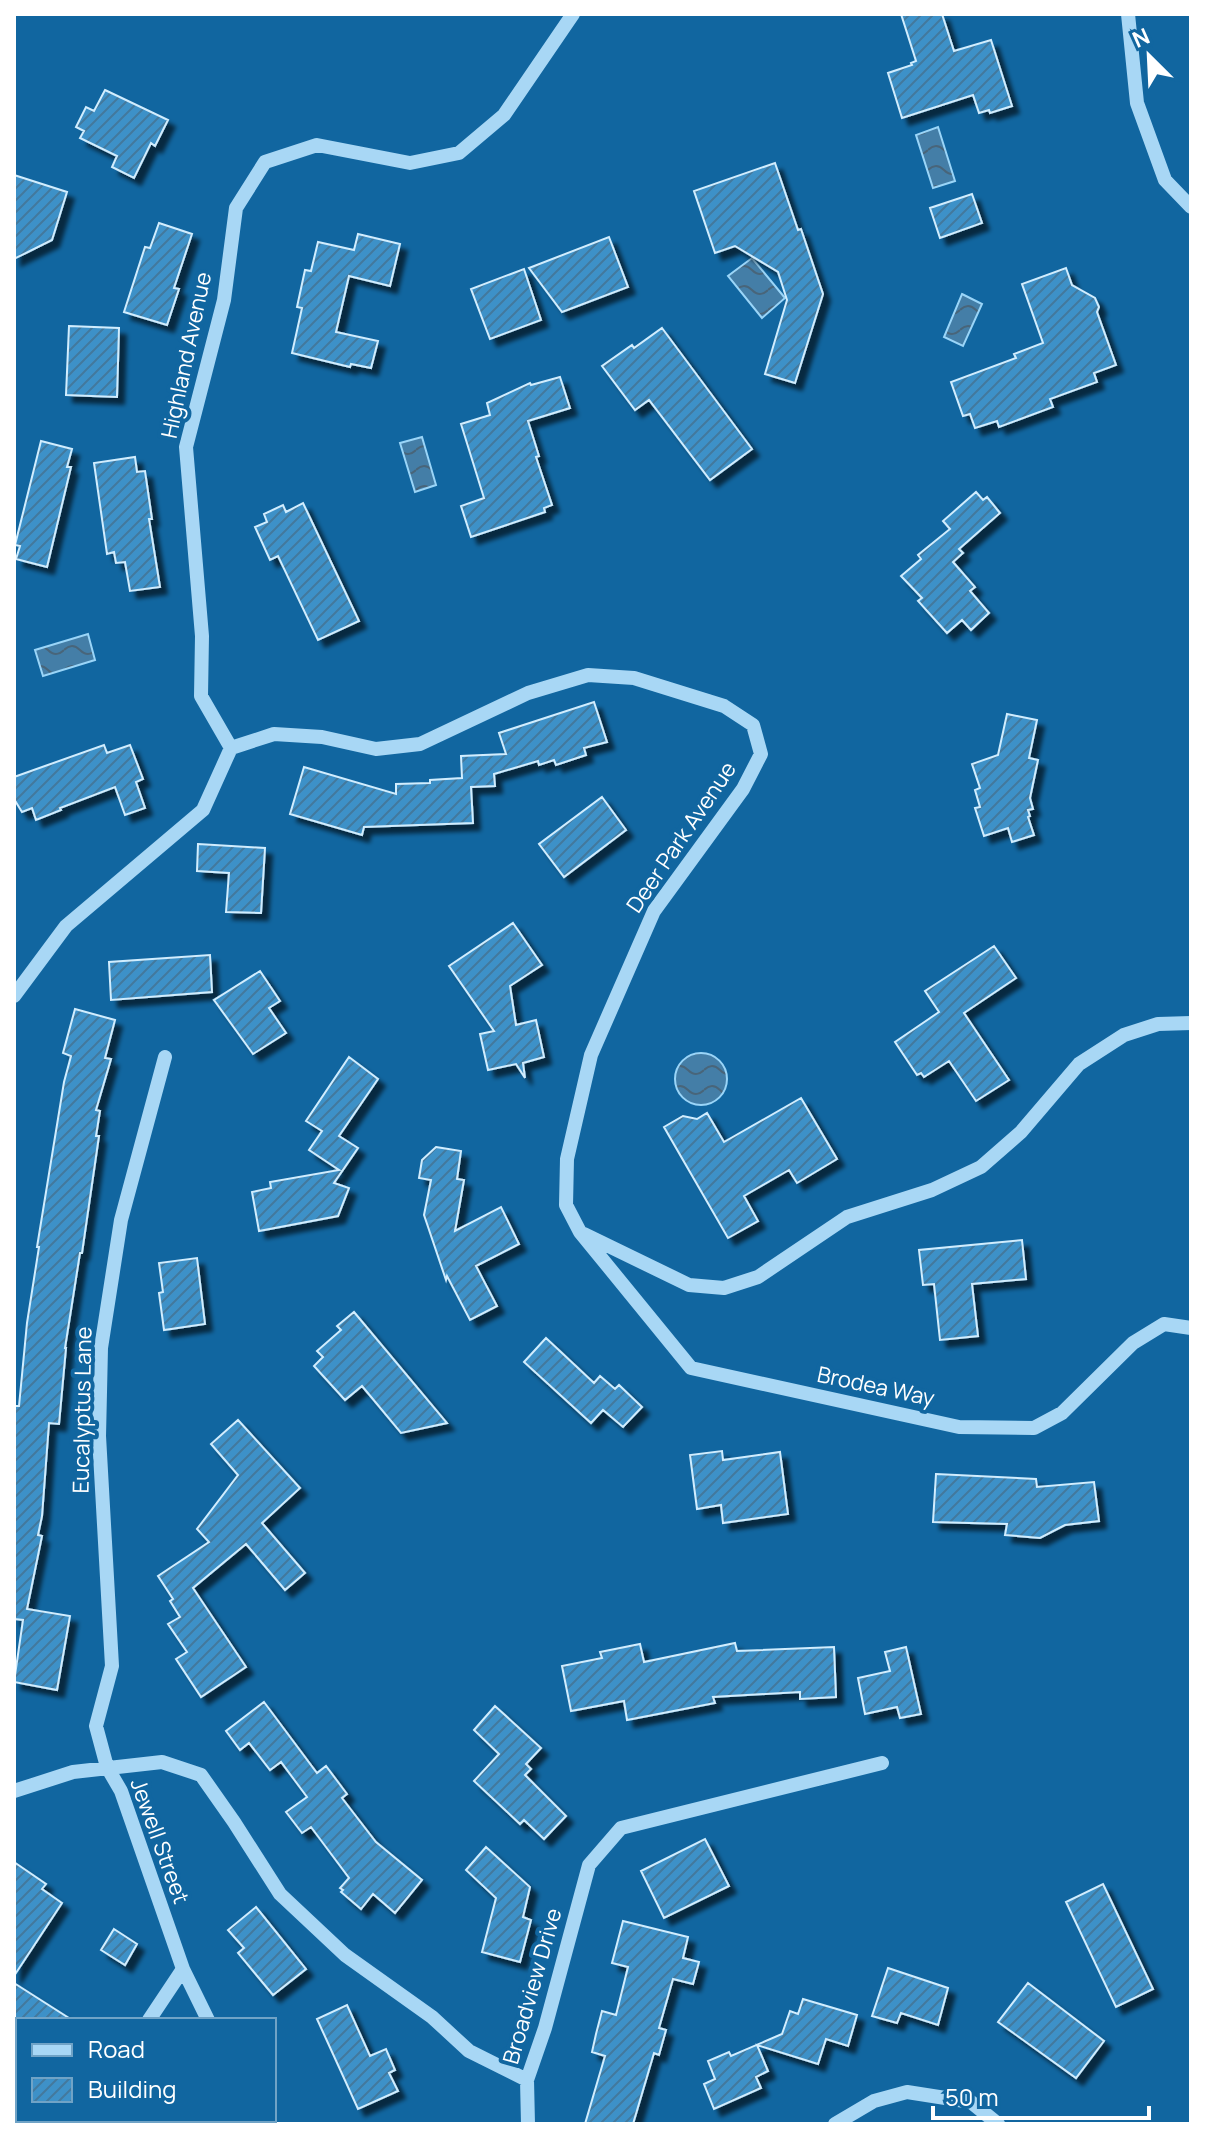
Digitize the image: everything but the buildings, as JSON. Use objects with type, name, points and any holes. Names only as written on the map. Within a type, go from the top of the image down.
[{"type":"street","name":"Highland Avenue","points":[[231,748],[201,696],[202,636],[186,447],[224,300],[236,208],[265,162],[317,145],[410,163],[459,153],[504,115],[573,14]]},
{"type":"street","points":[[1128,14],[1137,103],[1165,180],[1191,207]]},
{"type":"street","name":"Deer Park Avenue","points":[[231,748],[274,734],[322,737],[376,749],[420,744],[528,693],[588,675],[634,678],[724,706],[753,725],[761,754],[743,789],[654,911],[591,1055],[567,1159],[566,1205],[580,1232]]},
{"type":"street","points":[[14,996],[66,926],[203,810],[231,748]]},
{"type":"street","points":[[580,1232],[689,1285],[724,1288],[758,1277],[847,1217],[932,1190],[981,1167],[1021,1132],[1079,1064],[1124,1035],[1158,1024],[1191,1023]]},
{"type":"street","name":"Eucalyptus Lane","points":[[107,1767],[96,1726],[112,1666],[99,1436],[101,1348],[121,1220],[165,1057]]},
{"type":"street","name":"Brodea Way","points":[[580,1232],[691,1368],[959,1427],[1034,1428],[1062,1413],[1133,1343],[1164,1324],[1191,1328]]},
{"type":"street","name":"Broadview Drive","points":[[107,1767],[162,1762],[201,1775],[280,1894],[345,1955],[432,2017],[469,2051],[527,2080],[545,2028],[589,1865],[621,1828],[882,1763]]},
{"type":"street","name":"Jewell Street","points":[[14,1791],[73,1772],[107,1767],[121,1791],[183,1969],[207,2018]]},
{"type":"street","points":[[150,2018],[183,1969]]},
{"type":"street","points":[[527,2080],[528,2124]]},
{"type":"street","points":[[835,2124],[874,2101],[907,2092],[971,2102],[998,2124]]},
{"type":"water","points":[[938,127],[955,181],[933,188],[916,135]]},
{"type":"water","points":[[752,258],[785,298],[762,318],[728,276]]},
{"type":"water","points":[[962,294],[982,304],[963,346],[944,337]]},
{"type":"water","points":[[422,437],[436,485],[415,492],[400,443]]},
{"type":"water","points":[[88,634],[95,660],[43,676],[35,650]]},
{"type":"water","points":[[701,1053],[719,1061],[727,1079],[719,1097],[701,1105],[683,1097],[675,1079],[683,1061]]}]
